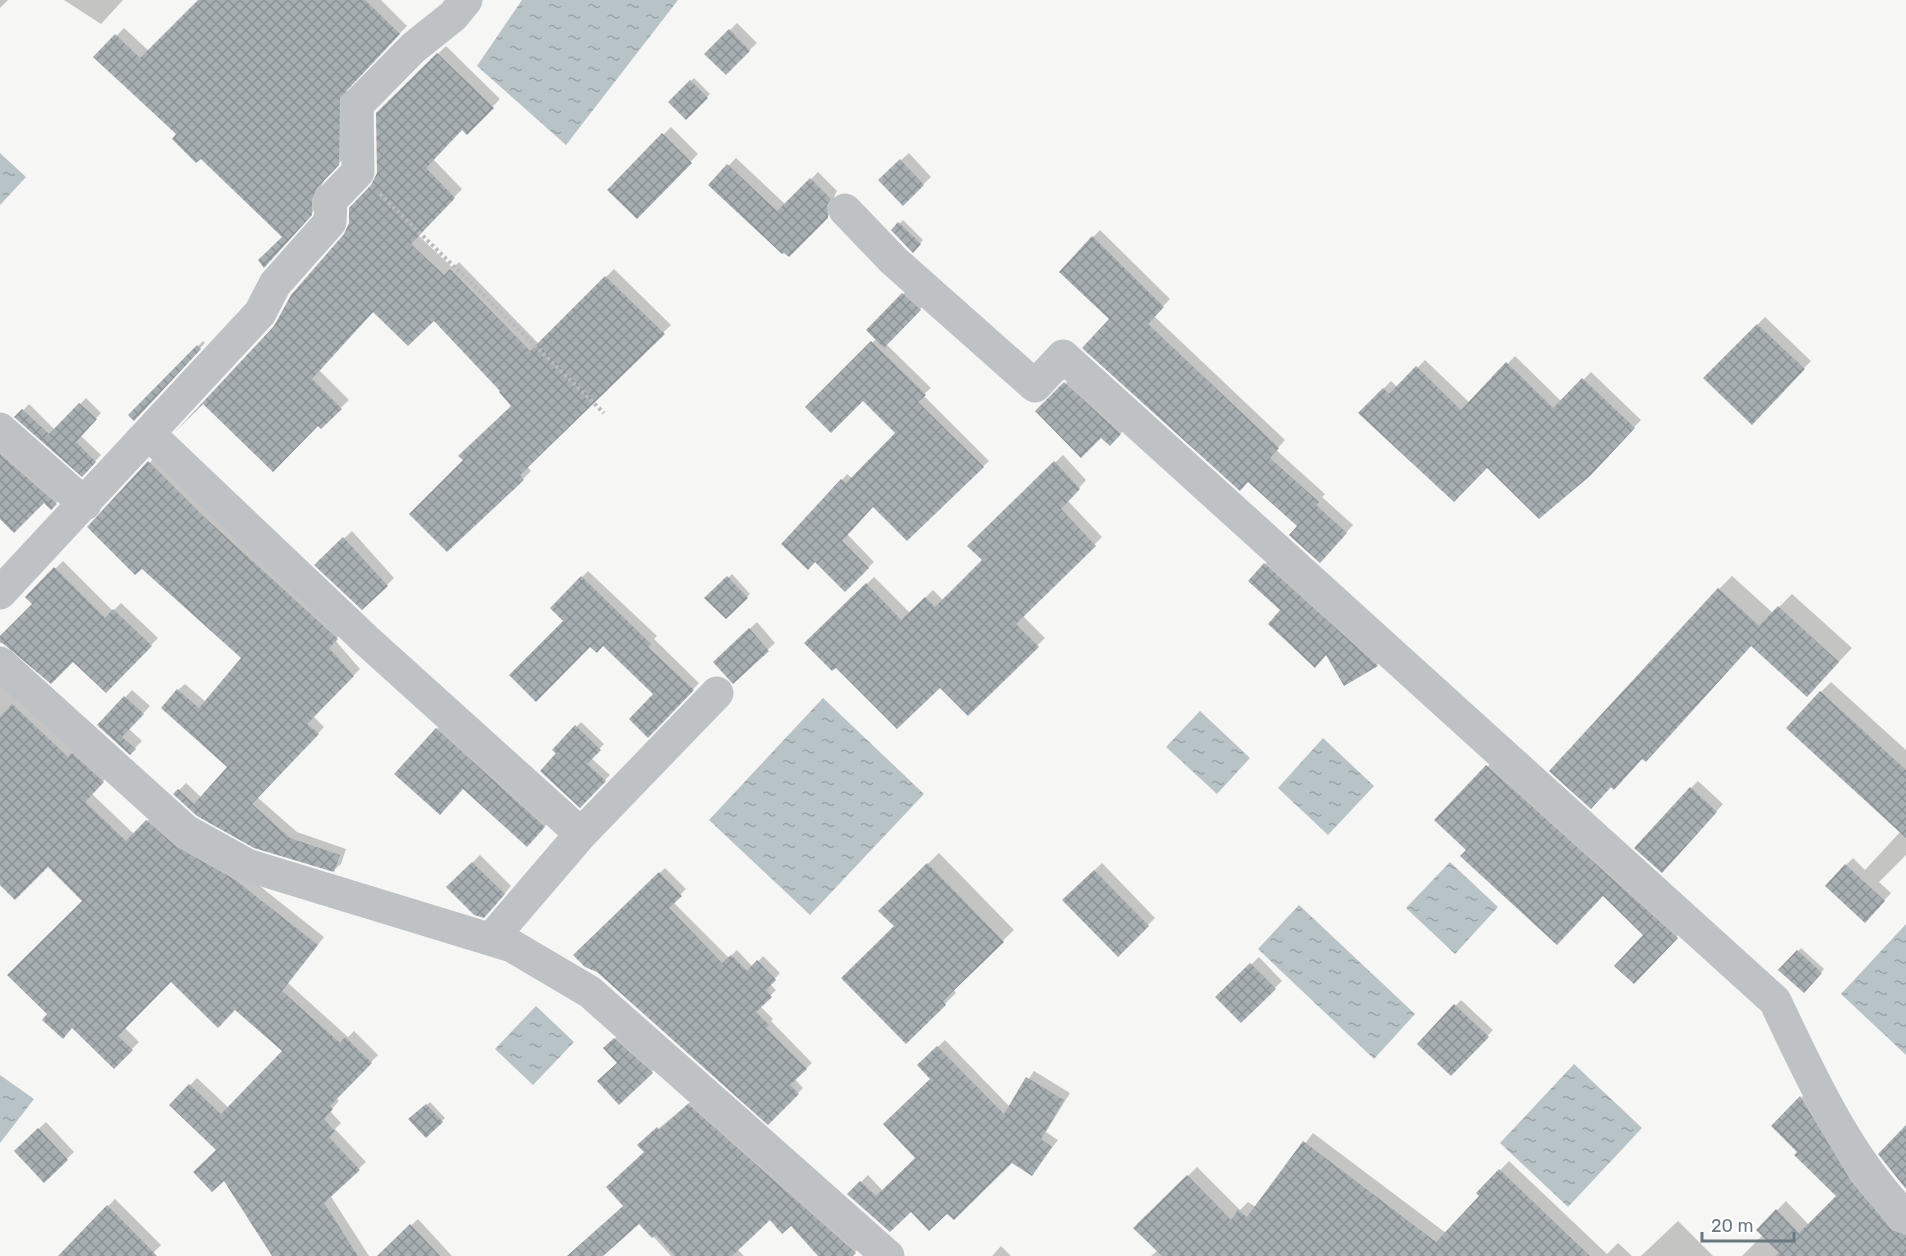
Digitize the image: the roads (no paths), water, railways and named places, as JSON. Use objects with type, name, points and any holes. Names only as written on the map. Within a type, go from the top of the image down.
[{"type":"street","points":[[0,593],[260,313],[275,284],[330,222],[331,200],[358,172],[357,105],[413,48],[453,16],[466,0]]},
{"type":"street","points":[[845,210],[894,261],[1035,386],[1063,356],[1775,1002],[1816,1087],[1882,1193],[1906,1217]]},
{"type":"street","points":[[0,429],[85,504]]},
{"type":"street","points":[[149,434],[358,633],[581,834]]},
{"type":"street","points":[[0,663],[186,831],[247,865],[512,946],[590,992],[888,1256]]},
{"type":"street","points":[[491,939],[581,834],[717,693]]},
{"type":"water","points":[[522,0],[678,0],[566,145],[477,66]]},
{"type":"water","points":[[0,153],[26,177],[0,205]]},
{"type":"water","points":[[823,698],[924,794],[810,915],[709,820]]},
{"type":"water","points":[[1200,711],[1250,758],[1217,794],[1166,747]]},
{"type":"water","points":[[1323,738],[1374,786],[1328,835],[1278,788]]},
{"type":"water","points":[[1450,862],[1498,907],[1455,954],[1406,908]]},
{"type":"water","points":[[1299,905],[1415,1014],[1374,1059],[1258,949]]},
{"type":"water","points":[[1906,924],[1906,1055],[1841,994]]},
{"type":"water","points":[[536,1006],[574,1042],[533,1085],[495,1049]]},
{"type":"water","points":[[1574,1064],[1642,1128],[1568,1207],[1500,1143]]},
{"type":"water","points":[[0,1075],[34,1099],[0,1143]]}]
